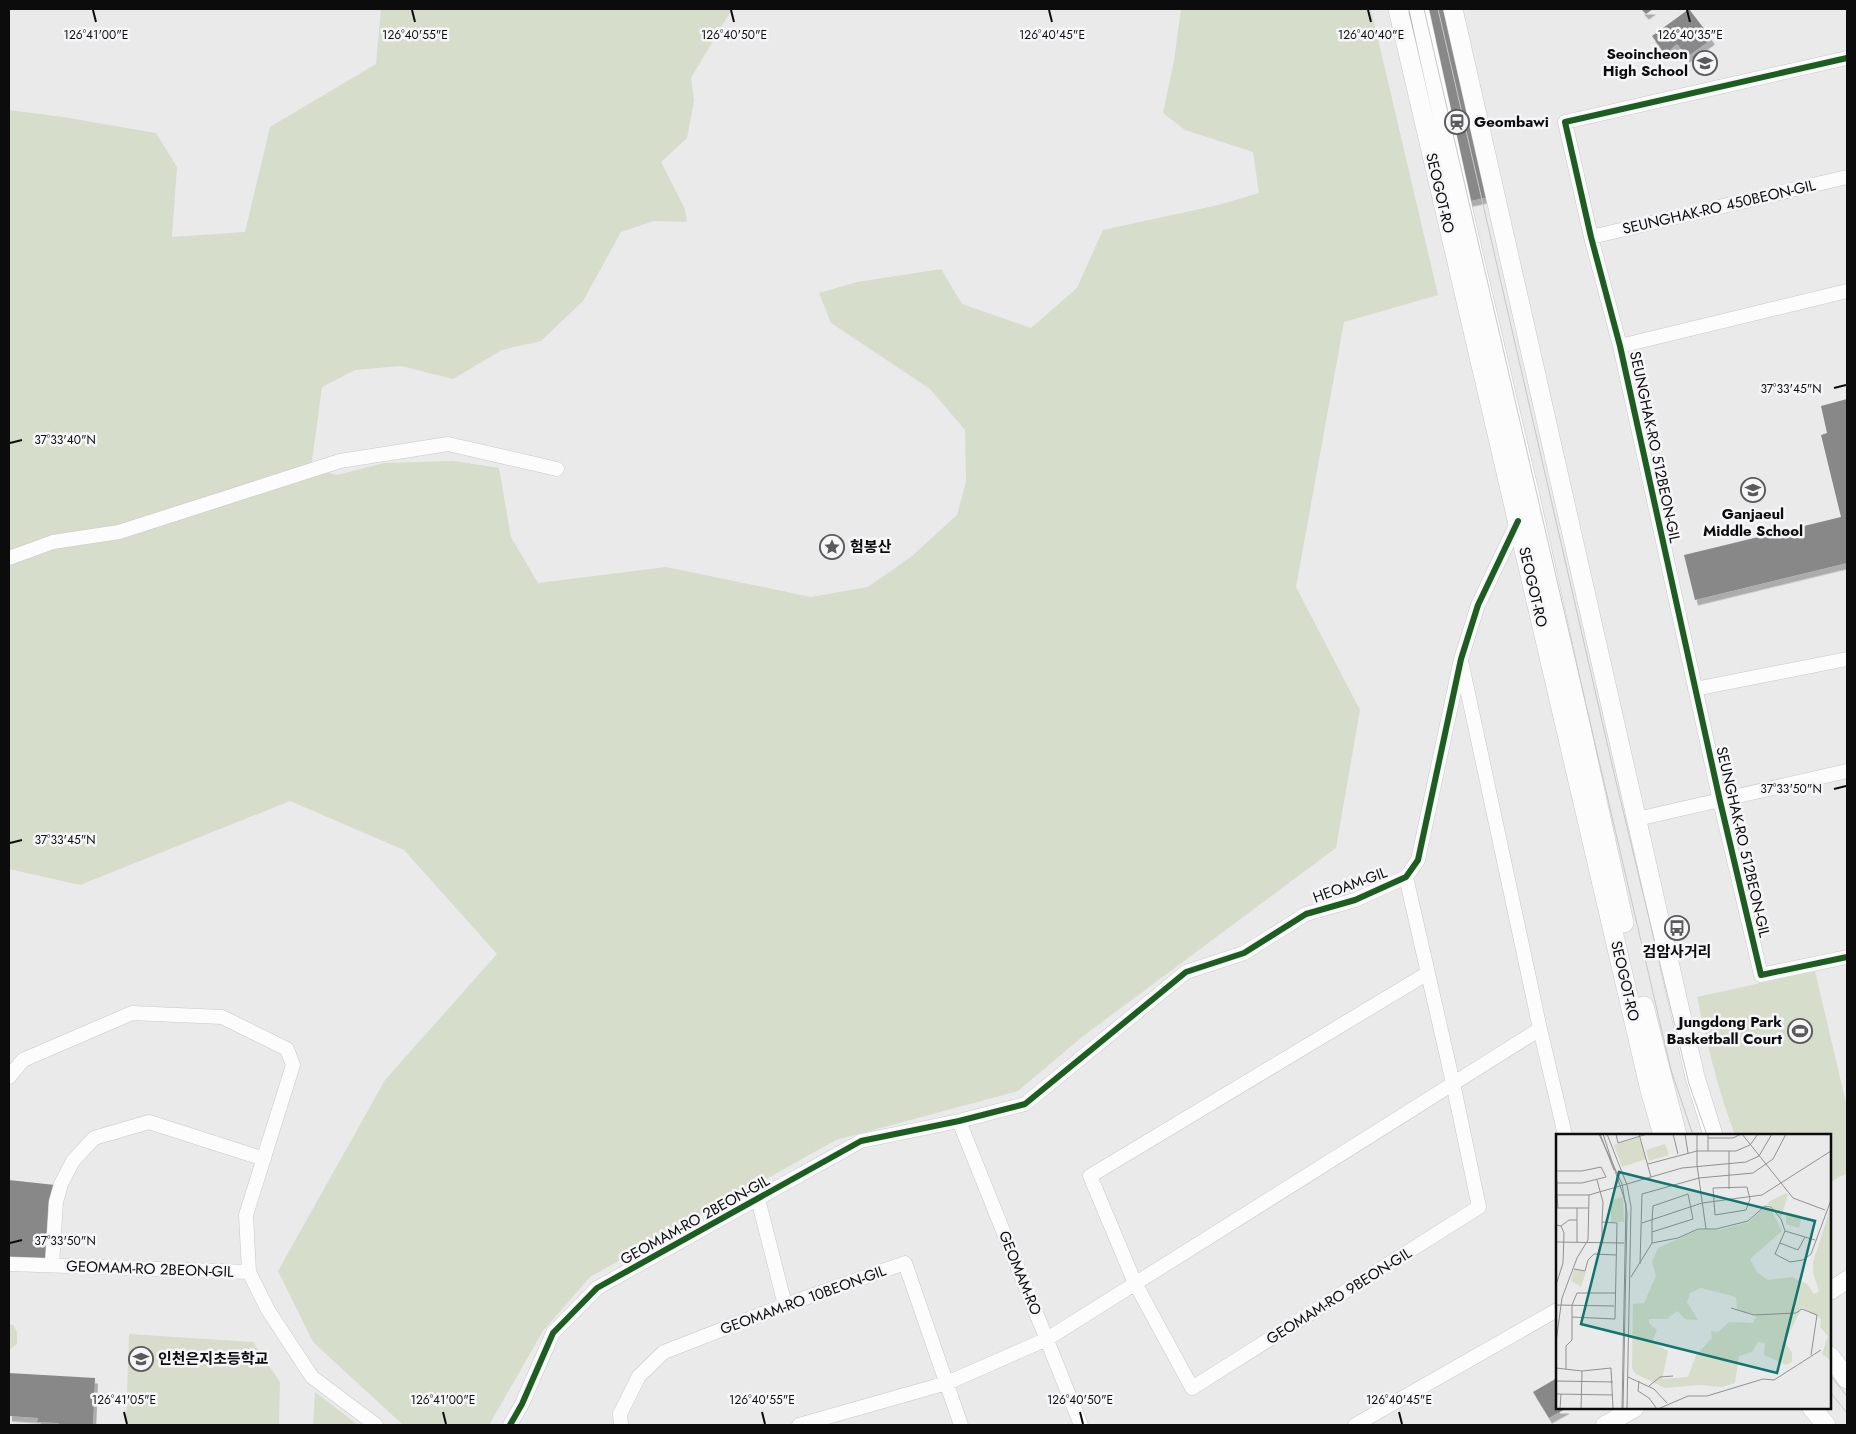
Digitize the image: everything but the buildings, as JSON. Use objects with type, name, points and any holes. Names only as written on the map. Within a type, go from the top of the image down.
[{"type":"main road","name":"SEOGOT-RO","points":[[1398,9],[1650,1090],[1663,1134]]},
{"type":"main road","name":"SEOGOT-RO","points":[[1419,9],[1470,241],[1530,496],[1633,964],[1677,1134]]},
{"type":"main road","points":[[1453,9],[1695,1077],[1713,1134]]},
{"type":"main road","points":[[1831,1357],[1847,1379]]},
{"type":"main road","points":[[1813,1409],[1826,1425]]},
{"type":"street","name":"SEUNGHAK-RO 512BEON-GIL","points":[[1847,58],[1564,122],[1620,346],[1720,801],[1761,975],[1847,957]]},
{"type":"street","name":"SEUNGHAK-RO 450BEON-GIL","points":[[1591,236],[1847,177]]},
{"type":"street","points":[[1620,346],[1847,291]]},
{"type":"street","points":[[9,558],[53,542],[119,532],[340,461],[448,444],[558,469]]},
{"type":"street","name":"HEOAM-GIL","points":[[959,1121],[1025,1104],[1186,972],[1244,952],[1306,914],[1356,900],[1406,877],[1418,860],[1461,660],[1478,606],[1518,521]]},
{"type":"street","points":[[1695,689],[1847,659]]},
{"type":"street","name":"HEOAM-GIL","points":[[1461,660],[1540,1029],[1565,1134]]},
{"type":"street","points":[[1636,819],[1847,772]]},
{"type":"street","name":"HEOAM-GIL","points":[[1406,877],[1453,1083]]},
{"type":"street","name":"GEOMAM-RO 9BEON-GIL","points":[[1428,973],[1090,1176],[1135,1283],[1192,1388],[1479,1207],[1453,1083]]},
{"type":"street","name":"GEOMAM-RO 2BEON-GIL","points":[[9,1077],[23,1060],[132,1013],[222,1017],[288,1049],[293,1065],[246,1215],[249,1272],[268,1310],[312,1377],[376,1425]]},
{"type":"street","points":[[799,1425],[947,1383],[1047,1339],[1540,1029]]},
{"type":"street","name":"GEOMAM-RO 2BEON-GIL","points":[[510,1425],[522,1404],[553,1334],[597,1288],[861,1141],[959,1121]]},
{"type":"street","name":"GEOMAM-RO","points":[[959,1121],[1081,1425]]},
{"type":"street","name":"GEOMAM-RO 2BEON-GIL","points":[[52,1266],[56,1202],[61,1184],[73,1161],[94,1138],[150,1122],[264,1159]]},
{"type":"street","points":[[758,1199],[785,1305]]},
{"type":"street","name":"GEOMAM-RO 10BEON-GIL","points":[[621,1425],[620,1414],[639,1376],[664,1352],[785,1305],[905,1263],[961,1425]]},
{"type":"street","name":"GEOMAM-RO 2BEON-GIL","points":[[9,1264],[249,1272]]},
{"type":"street","points":[[1831,1289],[1847,1280]]},
{"type":"street","points":[[1355,1425],[1556,1311]]},
{"type":"street","points":[[1605,1425],[1633,1409]]},
{"type":"green space","points":[[381,9],[732,9],[691,78],[694,101],[687,138],[661,162],[685,209],[687,222],[654,221],[621,232],[583,301],[541,341],[502,350],[453,379],[401,366],[355,370],[322,387],[311,468],[337,475],[384,463],[453,461],[499,468],[511,537],[538,583],[666,567],[811,597],[868,587],[912,556],[957,515],[966,482],[965,430],[930,389],[831,323],[819,293],[857,282],[941,269],[962,304],[1031,328],[1077,288],[1103,230],[1218,205],[1259,193],[1253,152],[1185,130],[1163,113],[1174,60],[1181,9],[1371,9],[1438,295],[1344,322],[1296,587],[1360,710],[1336,848],[1082,1037],[1018,1091],[836,1140],[590,1277],[543,1331],[489,1425],[403,1425],[313,1342],[278,1271],[385,1080],[497,954],[404,850],[290,801],[80,885],[9,869],[9,110],[156,133],[177,167],[172,237],[245,232],[270,127],[376,64]]},
{"type":"green space","points":[[1815,971],[1847,1107],[1847,1173],[1831,1181],[1831,1134],[1735,1134],[1713,1067],[1697,997]]},
{"type":"green space","points":[[9,1324],[13,1325],[17,1332],[17,1344],[9,1350]]},
{"type":"green space","points":[[129,1334],[253,1342],[280,1382],[279,1425],[126,1425]]},
{"type":"green space","points":[[315,1392],[358,1425],[313,1425]]},
{"type":"tram line","points":[[1424,9],[1671,1070],[1693,1134]]},
{"type":"tram line","points":[[1438,9],[1614,773],[1689,1084],[1707,1134]]},
{"type":"tram line","points":[[1831,1376],[1847,1396]]},
{"type":"tram line","points":[[1831,1393],[1847,1413]]},
{"type":"cycle path","points":[[1847,58],[1565,122],[1591,237],[1620,346],[1720,801],[1761,975],[1847,957]]},
{"type":"cycle path","points":[[510,1425],[522,1404],[553,1333],[597,1288],[861,1141],[959,1121],[1025,1104],[1186,972],[1244,953],[1306,914],[1355,900],[1406,877],[1418,860],[1461,659],[1478,605],[1518,521]]},
{"type":"place","name":"Seoincheon High School","points":[[1705,63]]},
{"type":"place","name":"Geombawi","points":[[1457,122]]},
{"type":"place","name":"Ganjaeul Middle School","points":[[1753,490]]},
{"type":"place","name":"험봉산","points":[[832,547]]},
{"type":"place","name":"검암사거리","points":[[1677,928]]},
{"type":"place","name":"Jungdong Park Basketball Court","points":[[1800,1031]]},
{"type":"place","name":"인천은지초등학교","points":[[141,1359]]}]
